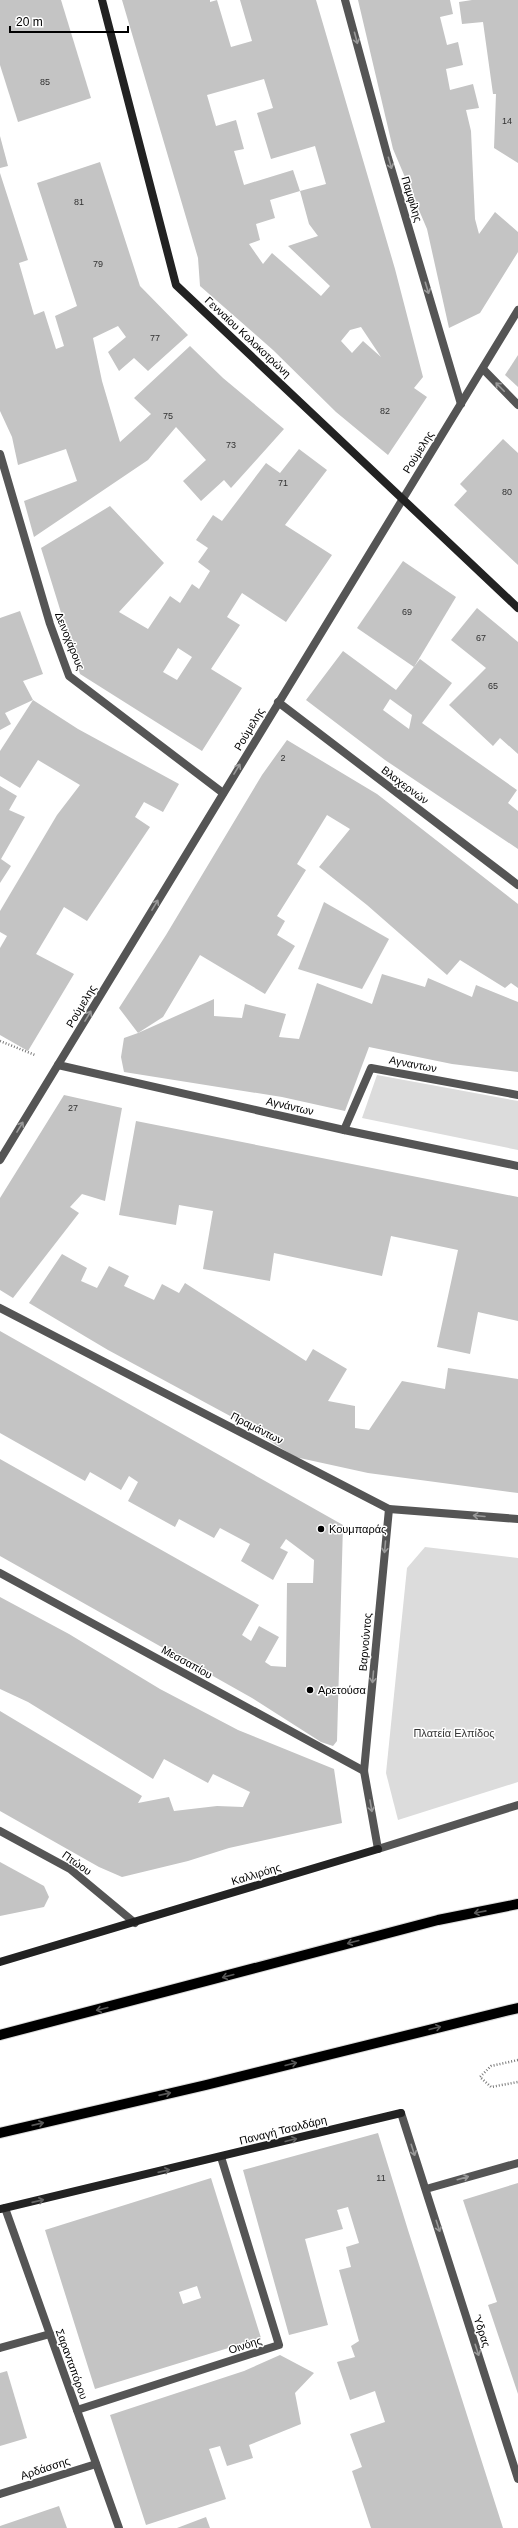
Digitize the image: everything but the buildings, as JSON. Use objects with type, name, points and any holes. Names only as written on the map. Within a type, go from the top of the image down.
[{"type":"main road","points":[[0,2035],[438,1920],[518,1904]]},
{"type":"main road","points":[[0,2133],[206,2085],[518,2008]]},
{"type":"street","name":"Γενναίου Κολοκοτρώνη","points":[[102,0],[176,285],[518,608]]},
{"type":"street","name":"Παμφίλης","points":[[345,0],[388,158],[461,404]]},
{"type":"street","name":"Ρούμελης","points":[[0,1160],[402,498],[518,310]]},
{"type":"street","points":[[483,369],[518,405]]},
{"type":"street","name":"Δεινοχάρους","points":[[0,454],[50,624],[69,676],[223,793]]},
{"type":"street","name":"Βλαχερνών","points":[[278,702],[518,885]]},
{"type":"street","name":"Αγνάντων","points":[[58,1065],[344,1130],[518,1166]]},
{"type":"street","name":"Αγναντων","points":[[344,1130],[371,1068],[518,1095]]},
{"type":"street","name":"Πραμάντων","points":[[0,1308],[389,1509],[518,1519]]},
{"type":"street","name":"Βαρνούντος","points":[[378,1849],[364,1771],[389,1509]]},
{"type":"street","name":"Μεσσαπίου","points":[[0,1573],[364,1771]]},
{"type":"street","name":"Καλλιρόης","points":[[0,1962],[135,1923],[518,1805]]},
{"type":"street","name":"Πτώου","points":[[0,1831],[70,1869],[135,1923]]},
{"type":"street","name":"Παναγή Τσαλδάρη","points":[[2,2209],[401,2113],[426,2189]]},
{"type":"street","name":"Οινόης","points":[[77,2410],[279,2346],[221,2157]]},
{"type":"street","points":[[426,2189],[518,2163]]},
{"type":"street","name":"Ύδρας","points":[[426,2189],[518,2479]]},
{"type":"street","name":"Σαρανταπόρου","points":[[2,2209],[50,2334],[119,2528]]},
{"type":"street","points":[[0,2348],[50,2334]]},
{"type":"street","name":"Αρδάσσης","points":[[0,2494],[96,2464]]},
{"type":"path","points":[[0,1041],[58,1065]]},
{"type":"path","points":[[518,2060],[491,2066],[480,2077],[492,2087],[518,2082]]},
{"type":"green space","points":[[377,1075],[518,1101],[518,1150],[362,1118]]},
{"type":"green space","name":"Πλατεία Ελπίδος","points":[[425,1547],[518,1558],[518,1782],[398,1820],[386,1773],[407,1568]]},
{"type":"place","name":"Κουμπαράς","points":[[321,1529]]},
{"type":"place","name":"Αρετούσα","points":[[310,1690]]}]
